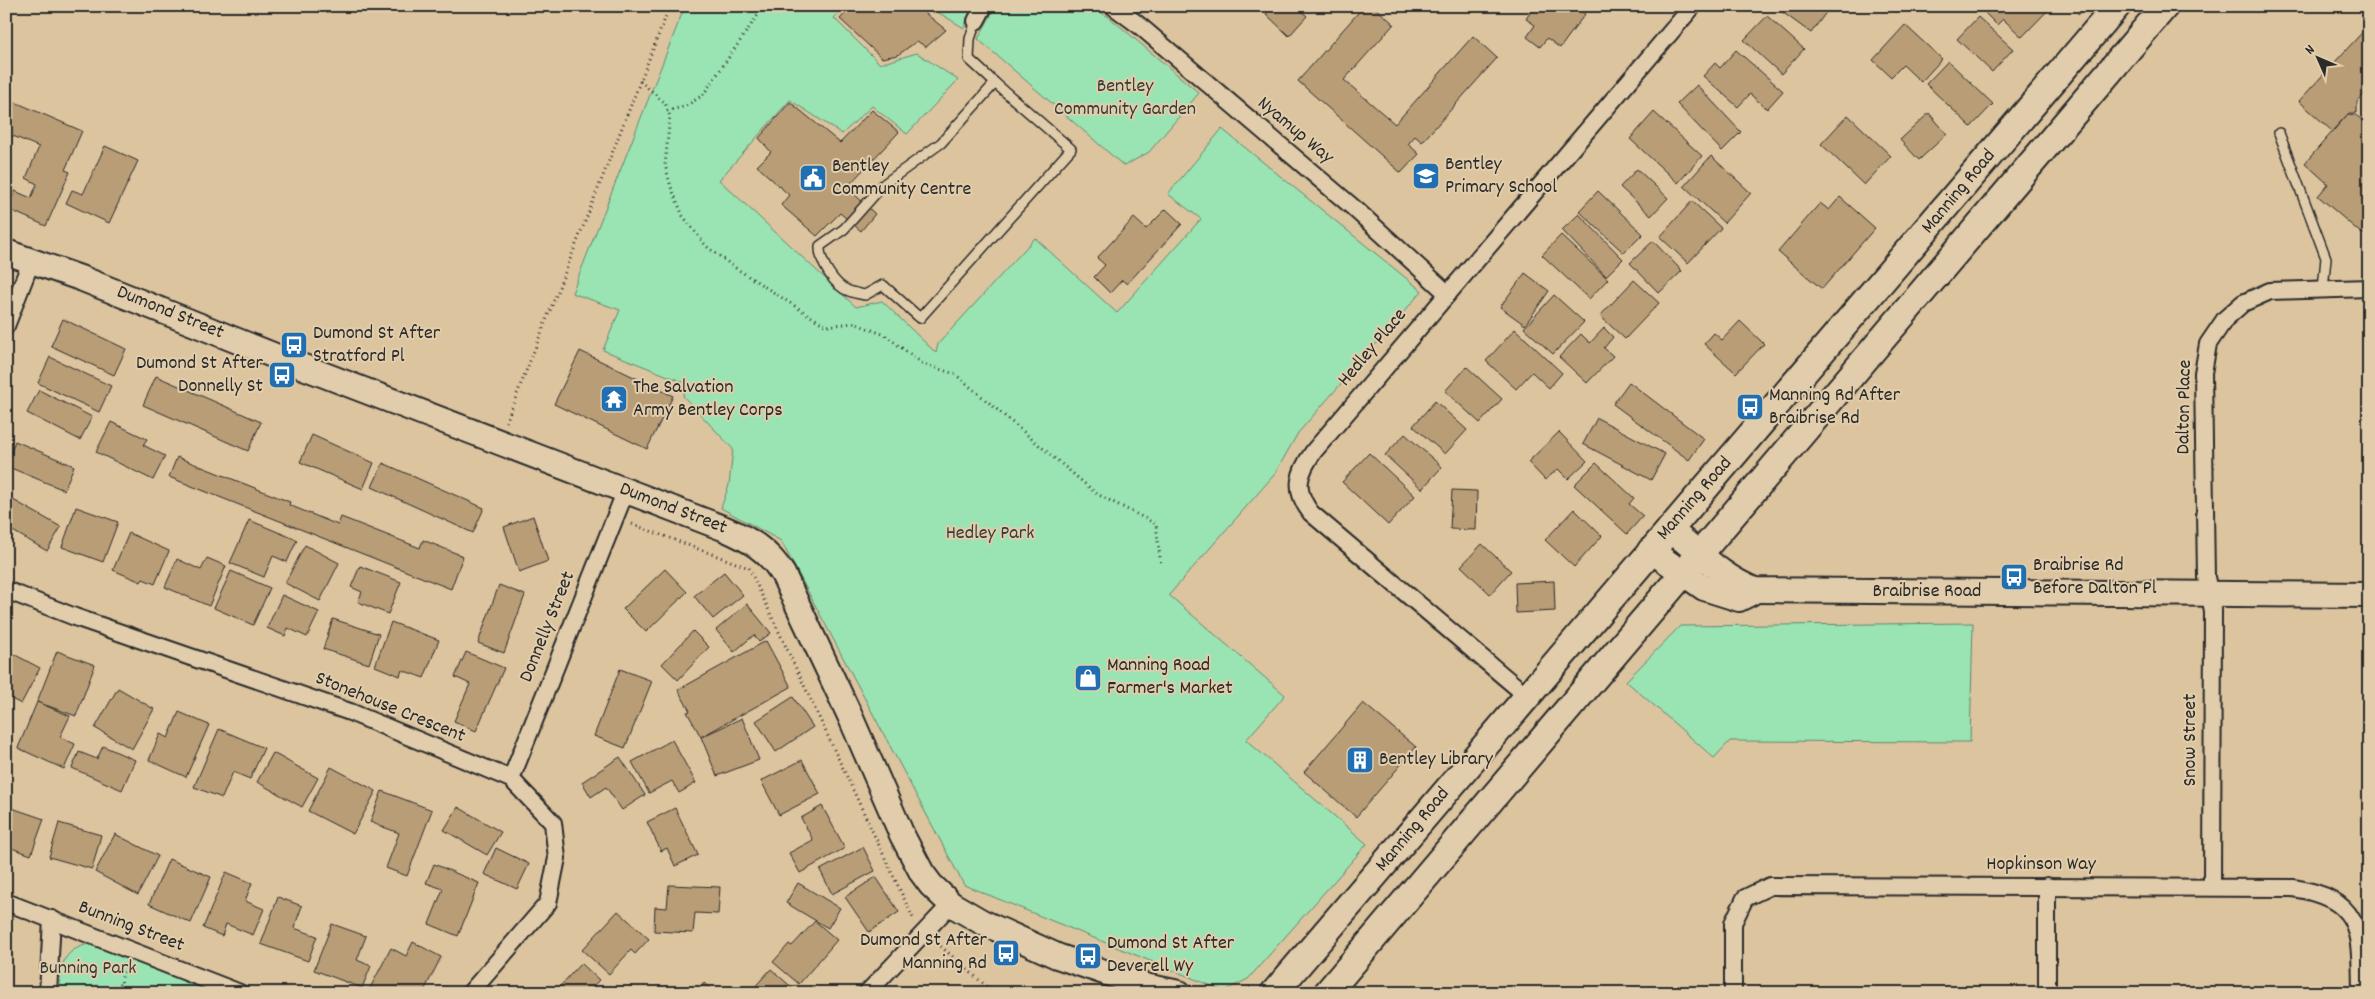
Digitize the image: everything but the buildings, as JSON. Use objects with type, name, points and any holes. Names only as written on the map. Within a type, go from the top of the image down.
[{"type":"main road","name":"Manning Road","points":[[1274,993],[1650,550],[2117,6]]},
{"type":"main road","name":"Manning Road","points":[[1327,993],[2165,6]]},
{"type":"street","name":"Nyamup Way","points":[[1113,6],[1140,26],[1355,209],[1447,293]]},
{"type":"street","name":"Hedley Place","points":[[1526,696],[1311,513],[1300,494],[1302,471],[1314,451],[1693,6]]},
{"type":"street","name":"Dumond Street","points":[[6,252],[32,259],[275,356],[499,440],[742,536],[756,544],[775,562],[850,716],[913,856],[932,885],[951,904],[982,922],[1057,956],[1150,990],[1179,993]]},
{"type":"street","points":[[6,326],[32,259]]},
{"type":"street","name":"Dalton Place","points":[[2209,594],[2206,576],[2203,373],[2208,344],[2225,319],[2243,303],[2270,291],[2369,288]]},
{"type":"street","name":"Donnelly Street","points":[[511,779],[626,490]]},
{"type":"street","name":"Braibrise Road","points":[[1669,529],[1701,554],[1718,571],[1735,582],[1755,590],[2369,595]]},
{"type":"street","name":"Braibrise Road","points":[[1650,550],[1704,588],[1739,599],[1755,590]]},
{"type":"street","name":"Stonehouse Crescent","points":[[6,590],[75,617],[350,712],[511,779],[553,824],[557,858],[548,903],[470,993]]},
{"type":"street","name":"Snow Street","points":[[2209,594],[2213,611],[2212,887]]},
{"type":"street","name":"Hopkinson Way","points":[[1733,993],[1733,923],[1745,898],[1770,886],[2047,886],[2293,888],[2310,891],[2336,903],[2352,920],[2357,929],[2360,940],[2360,993]]},
{"type":"street","points":[[2047,886],[2047,993]]},
{"type":"street","name":"Bunning Street","points":[[6,902],[240,993]]},
{"type":"street","points":[[867,993],[951,904]]},
{"type":"street","points":[[48,993],[52,919]]},
{"type":"lane","points":[[980,14],[970,39],[969,59],[1071,149],[920,318],[883,284],[865,295],[847,291],[825,268],[820,255],[820,246],[844,229],[884,184],[942,143],[995,83]]},
{"type":"lane","points":[[2279,133],[2326,258],[2323,289]]},
{"type":"path","points":[[499,440],[670,6]]},
{"type":"path","points":[[668,111],[686,106],[703,95],[764,6]]},
{"type":"path","points":[[640,81],[664,102],[668,111],[670,116],[666,165],[671,187],[683,216],[706,246],[734,267],[826,326],[854,323],[885,335],[923,364],[955,374],[1097,494],[1156,524],[1161,566]]},
{"type":"path","points":[[629,523],[749,568],[914,920]]},
{"type":"path","points":[[934,941],[994,993]]},
{"type":"path","points":[[112,993],[110,988],[122,984],[121,980],[132,951]]},
{"type":"path","points":[[116,993],[125,990],[126,993]]},
{"type":"green space","name":"Hedley Park","points":[[685,6],[845,6],[834,18],[880,64],[917,53],[958,80],[907,134],[872,106],[842,134],[790,100],[719,180],[856,307],[882,301],[936,353],[938,344],[1035,238],[1117,313],[1201,219],[1168,194],[1222,129],[1422,291],[1298,433],[1274,475],[1169,595],[1285,695],[1246,740],[1367,844],[1248,979],[1224,991],[964,885],[781,541],[721,508],[729,485],[733,449],[683,396],[688,384],[603,350],[620,310],[572,293]]},
{"type":"green space","points":[[937,6],[972,6],[964,28],[936,11]]},
{"type":"green space","name":"Bentley Community Garden","points":[[996,6],[1089,6],[1109,17],[1199,93],[1149,152],[1124,166],[978,39]]},
{"type":"green space","points":[[1973,623],[1970,742],[1730,741],[1714,758],[1626,681],[1680,626]]},
{"type":"green space","name":"Bunning Park","points":[[89,944],[214,993],[60,993],[64,961],[73,951]]},
{"type":"place","name":"Bentley Primary School","points":[[1426,176]]},
{"type":"place","name":"Bentley Community Centre","points":[[813,178]]},
{"type":"place","name":"Dumond St After Stratford Pl","points":[[294,345]]},
{"type":"place","name":"Dumond St After Donnelly St","points":[[282,375]]},
{"type":"place","name":"The Salvation Army Bentley Corps","points":[[614,399]]},
{"type":"place","name":"Manning Rd After Braibrise Rd","points":[[1750,407]]},
{"type":"place","name":"Braibrise Rd Before Dalton Pl","points":[[2014,577]]},
{"type":"place","name":"Manning Road Farmer's Market","points":[[1088,678]]},
{"type":"place","name":"Bentley Library","points":[[1360,760]]},
{"type":"place","name":"Dumond St After Manning Rd","points":[[1006,953]]},
{"type":"place","name":"Dumond St After Deverell Wy","points":[[1088,956]]}]
